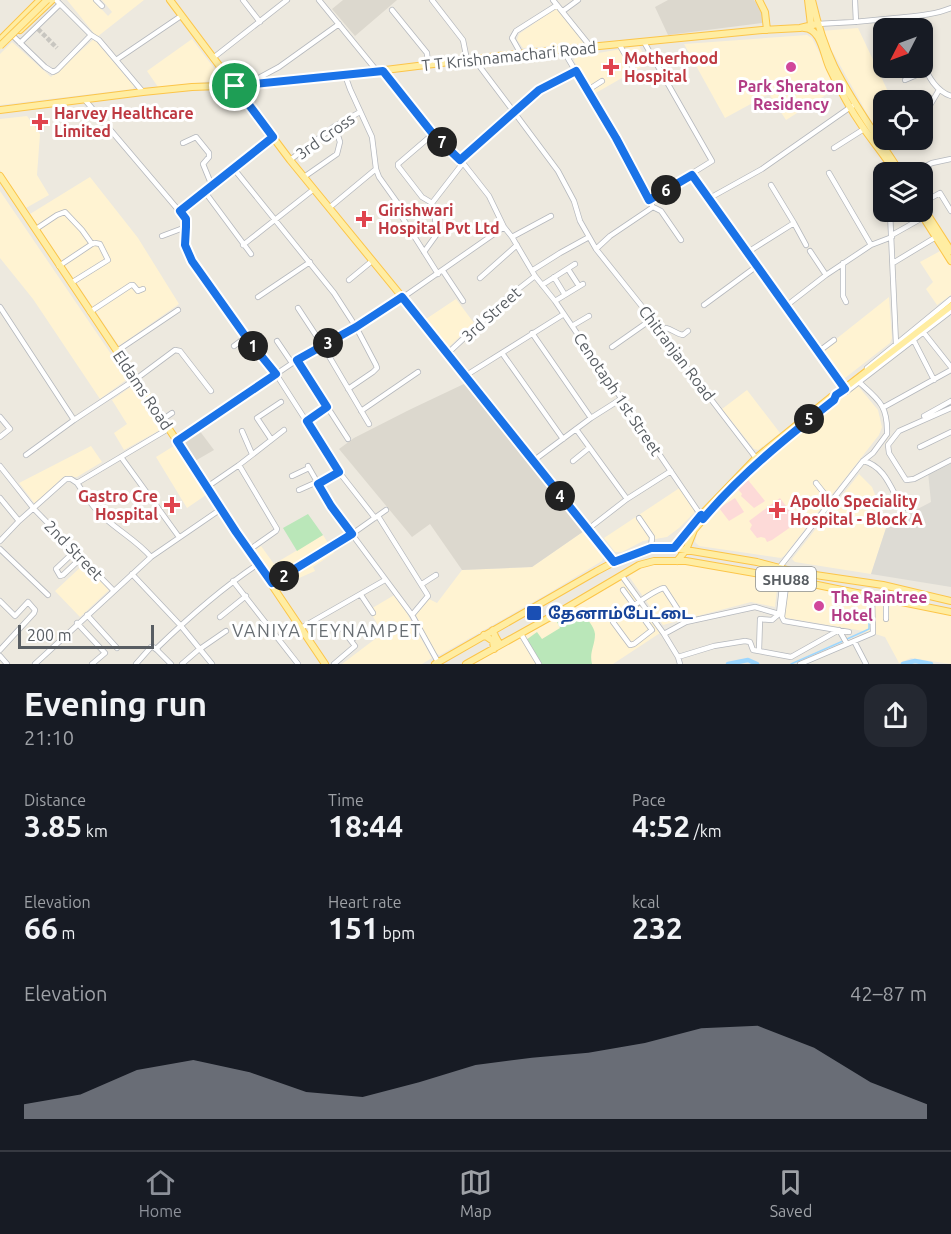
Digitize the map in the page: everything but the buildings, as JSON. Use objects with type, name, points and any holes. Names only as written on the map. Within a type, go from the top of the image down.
[{"type":"main road","points":[[0,48],[40,0]]},
{"type":"main road","points":[[0,48],[47,0]]},
{"type":"main road","points":[[170,0],[290,160],[448,353],[614,562]]},
{"type":"main road","points":[[759,0],[765,12],[767,30]]},
{"type":"main road","points":[[810,0],[814,25],[864,129],[892,162]]},
{"type":"main road","points":[[0,40],[56,1]]},
{"type":"main road","name":"T T Krishnamachari Road","points":[[0,110],[143,92],[249,85],[590,46],[814,25]]},
{"type":"main road","points":[[800,28],[810,28],[817,34],[829,67],[853,106],[873,129]]},
{"type":"main road","points":[[886,150],[890,162]]},
{"type":"main road","name":"Eldams Road","points":[[0,176],[3,187],[36,230],[325,664]]},
{"type":"main road","points":[[927,222],[951,261]]},
{"type":"main road","points":[[933,222],[951,251]]},
{"type":"main road","points":[[674,548],[756,458],[831,397],[856,383],[871,368],[951,306]]},
{"type":"main road","points":[[677,561],[686,550],[702,517],[759,460],[841,392]]},
{"type":"main road","name":"SHU88","points":[[437,663],[614,562],[651,548],[674,548],[757,561],[795,572],[880,585],[951,601]]},
{"type":"main road","name":"SHU88","points":[[466,664],[639,565],[654,561],[677,561],[785,579],[951,612]]},
{"type":"main road","points":[[875,596],[880,585]]},
{"type":"main road","points":[[493,630],[497,647]]},
{"type":"main road","points":[[484,635],[497,647]]},
{"type":"street","points":[[96,0],[102,6]]},
{"type":"street","points":[[243,0],[260,22]]},
{"type":"street","points":[[213,58],[287,0]]},
{"type":"street","name":"Cenotaph 1st Street","points":[[319,0],[433,134],[462,162],[489,196],[504,227],[535,276],[555,301],[702,517]]},
{"type":"street","name":"Chitranjan Road","points":[[432,0],[460,36],[470,60],[514,112],[558,171],[574,201],[580,221],[596,249],[652,319],[684,365],[756,458]]},
{"type":"street","points":[[553,0],[590,46]]},
{"type":"street","points":[[563,11],[579,0]]},
{"type":"street","points":[[855,0],[856,22]]},
{"type":"street","points":[[20,43],[37,28],[56,1],[99,40],[143,92]]},
{"type":"street","points":[[521,54],[512,38],[516,31],[557,5]]},
{"type":"street","points":[[814,25],[940,13],[951,8]]},
{"type":"street","points":[[392,10],[427,53],[428,64]]},
{"type":"street","points":[[116,60],[181,16]]},
{"type":"street","points":[[249,85],[295,57],[339,24]]},
{"type":"street","points":[[11,34],[53,72],[91,35]]},
{"type":"street","points":[[644,42],[712,161],[649,200]]},
{"type":"street","points":[[619,44],[633,68]]},
{"type":"street","points":[[564,50],[616,138],[653,207],[661,211],[681,240]]},
{"type":"street","points":[[432,203],[462,162],[514,112],[539,90],[576,71]]},
{"type":"street","points":[[345,75],[372,137],[379,177],[399,205],[402,217],[424,252],[463,301]]},
{"type":"street","points":[[905,80],[910,78]]},
{"type":"street","points":[[931,78],[939,90],[951,96]]},
{"type":"street","points":[[588,90],[602,81]]},
{"type":"street","points":[[933,100],[939,90]]},
{"type":"street","points":[[85,100],[186,219],[187,253],[246,337],[276,374],[339,472],[376,517],[422,584],[428,596],[412,615]]},
{"type":"street","points":[[708,199],[762,168],[853,106]]},
{"type":"street","name":"3rd Cross","points":[[290,160],[335,126],[360,112]]},
{"type":"street","points":[[304,177],[337,154],[340,142],[335,126]]},
{"type":"street","points":[[834,148],[864,129]]},
{"type":"street","points":[[424,252],[437,234],[432,203],[422,197],[398,164],[433,134]]},
{"type":"street","points":[[183,143],[196,137],[209,153],[209,158],[203,164],[212,186]]},
{"type":"street","points":[[180,211],[273,137]]},
{"type":"street","points":[[933,163],[951,159]]},
{"type":"street","points":[[234,169],[334,293],[356,327],[376,365],[377,368],[373,372],[348,389]]},
{"type":"street","points":[[329,207],[376,169]]},
{"type":"street","points":[[829,173],[871,245]]},
{"type":"street","points":[[692,175],[818,352],[841,392]]},
{"type":"street","points":[[771,185],[806,245]]},
{"type":"street","points":[[243,245],[314,189]]},
{"type":"street","points":[[205,192],[251,254]]},
{"type":"street","points":[[933,198],[940,193],[951,211]]},
{"type":"street","points":[[596,249],[610,236],[653,207]]},
{"type":"street","points":[[36,230],[65,212],[92,244]]},
{"type":"street","points":[[512,237],[551,216]]},
{"type":"street","points":[[891,222],[896,344]]},
{"type":"street","points":[[786,306],[843,263],[871,245],[892,236],[911,222]]},
{"type":"street","points":[[748,252],[794,223]]},
{"type":"street","points":[[162,236],[186,227]]},
{"type":"street","points":[[177,441],[276,374],[402,297],[504,227]]},
{"type":"street","name":"3rd Street","points":[[532,270],[589,237]]},
{"type":"street","points":[[893,263],[936,237]]},
{"type":"street","points":[[59,266],[92,244],[100,244],[108,260],[71,283]]},
{"type":"street","points":[[480,278],[517,245]]},
{"type":"street","points":[[810,251],[826,275]]},
{"type":"street","points":[[349,280],[372,261]]},
{"type":"street","points":[[258,297],[310,262]]},
{"type":"street","points":[[843,263],[843,296],[846,302]]},
{"type":"street","points":[[542,285],[576,264]]},
{"type":"street","points":[[704,306],[757,266]]},
{"type":"street","points":[[555,301],[581,285],[568,269]]},
{"type":"street","name":"3rd Street","points":[[448,353],[507,298],[535,276]]},
{"type":"street","points":[[554,277],[565,295]]},
{"type":"street","points":[[90,312],[131,285],[138,291],[143,289]]},
{"type":"street","points":[[779,568],[886,434],[884,408],[874,396],[856,383],[854,378],[951,299]]},
{"type":"street","points":[[0,307],[74,420]]},
{"type":"street","points":[[298,308],[324,346],[369,424]]},
{"type":"street","points":[[117,351],[178,310]]},
{"type":"street","points":[[856,383],[951,311]]},
{"type":"street","points":[[465,376],[564,314]]},
{"type":"street","points":[[572,326],[589,316]]},
{"type":"street","points":[[612,347],[652,319]]},
{"type":"street","points":[[661,332],[666,328],[683,335],[688,331]]},
{"type":"street","points":[[532,333],[591,418]]},
{"type":"street","points":[[884,408],[951,369],[924,333]]},
{"type":"street","points":[[234,346],[246,337]]},
{"type":"street","points":[[818,352],[834,339]]},
{"type":"street","points":[[277,341],[295,362],[348,439]]},
{"type":"street","points":[[914,341],[934,380]]},
{"type":"street","points":[[27,455],[174,350],[180,351],[211,391]]},
{"type":"street","points":[[502,353],[563,439]]},
{"type":"street","points":[[362,411],[418,372]]},
{"type":"street","points":[[533,461],[621,399]]},
{"type":"street","points":[[924,416],[951,401]]},
{"type":"street","points":[[271,439],[257,418],[281,402]]},
{"type":"street","points":[[307,421],[327,407]]},
{"type":"street","points":[[951,408],[899,431],[888,445],[889,453],[906,480],[914,479],[951,460]]},
{"type":"street","points":[[162,420],[172,413]]},
{"type":"street","points":[[0,417],[10,429],[0,437]]},
{"type":"street","points":[[77,483],[168,429]]},
{"type":"street","points":[[207,487],[284,429]]},
{"type":"street","points":[[576,429],[627,500]]},
{"type":"street","points":[[242,431],[252,454]]},
{"type":"street","points":[[920,447],[951,432]]},
{"type":"street","points":[[886,434],[894,436]]},
{"type":"street","points":[[881,442],[888,445]]},
{"type":"street","points":[[573,461],[589,448]]},
{"type":"street","points":[[121,457],[179,537]]},
{"type":"street","points":[[863,461],[871,464],[888,480],[903,509]]},
{"type":"street","points":[[239,465],[277,529],[249,550]]},
{"type":"street","name":"2nd Street","points":[[0,466],[34,509],[114,591]]},
{"type":"street","points":[[292,476],[309,467],[331,506],[412,615],[437,663]]},
{"type":"street","points":[[587,530],[671,471]]},
{"type":"street","points":[[299,490],[339,472]]},
{"type":"street","points":[[0,541],[66,479],[71,479],[77,483],[105,519],[141,546],[151,557]]},
{"type":"street","points":[[816,483],[831,502]]},
{"type":"street","points":[[0,498],[20,521]]},
{"type":"street","points":[[35,664],[151,557],[221,509]]},
{"type":"street","points":[[272,583],[387,510]]},
{"type":"street","points":[[639,518],[652,537],[651,548]]},
{"type":"street","points":[[0,549],[48,595]]},
{"type":"street","points":[[75,551],[56,569],[60,576],[63,576],[81,558]]},
{"type":"street","points":[[70,556],[76,562]]},
{"type":"street","points":[[157,650],[233,581],[258,564]]},
{"type":"street","points":[[132,574],[181,626],[212,664]]},
{"type":"street","points":[[422,584],[436,575]]},
{"type":"street","points":[[622,576],[664,634],[680,664]]},
{"type":"street","points":[[759,651],[760,620],[774,620],[779,614],[785,579]]},
{"type":"street","points":[[785,579],[782,617],[784,621],[849,632]]},
{"type":"street","points":[[301,627],[385,580]]},
{"type":"street","points":[[233,581],[298,664]]},
{"type":"street","points":[[623,591],[635,606],[652,630],[630,645],[613,622],[635,606],[642,601],[661,588],[664,588],[686,622]]},
{"type":"street","points":[[361,595],[373,613]]},
{"type":"street","points":[[220,617],[246,596]]},
{"type":"street","points":[[800,664],[845,641],[855,641],[873,633],[875,596]]},
{"type":"street","points":[[886,598],[886,619]]},
{"type":"street","points":[[0,601],[15,616],[28,602],[35,610],[0,650]]},
{"type":"street","points":[[664,634],[686,622],[755,607],[779,614]]},
{"type":"street","points":[[87,615],[117,648]]},
{"type":"street","points":[[78,623],[105,653],[92,664]]},
{"type":"street","points":[[334,664],[355,647],[342,629]]},
{"type":"street","points":[[839,630],[845,641]]},
{"type":"street","points":[[678,657],[714,646],[745,641],[750,642],[753,650],[791,657],[839,630]]},
{"type":"street","points":[[182,664],[226,631]]},
{"type":"street","points":[[351,640],[363,631]]},
{"type":"street","points":[[521,634],[539,664]]},
{"type":"street","points":[[855,641],[866,664]]},
{"type":"street","points":[[136,664],[153,646],[171,664]]},
{"type":"street","points":[[0,656],[7,664]]},
{"type":"street","points":[[791,657],[795,664]]},
{"type":"shaded area","points":[[67,0],[93,0],[108,16],[112,12],[102,0],[144,0],[97,37]]},
{"type":"shaded area","points":[[343,0],[397,0],[355,36],[332,9]]},
{"type":"shaded area","points":[[668,0],[754,0],[765,16],[762,23],[668,35],[655,7]]},
{"type":"shaded area","points":[[556,8],[560,10],[585,44],[523,48],[517,40],[519,34]]},
{"type":"shaded area","points":[[858,28],[873,60],[873,78],[882,78],[887,90],[873,90],[873,124],[821,31]]},
{"type":"shaded area","points":[[807,35],[812,38],[837,88],[786,120],[769,94],[725,118],[684,44]]},
{"type":"shaded area","points":[[94,39],[134,86],[133,89],[0,105],[0,54],[12,42],[51,77]]},
{"type":"shaded area","points":[[192,39],[223,80],[158,87],[147,71]]},
{"type":"shaded area","points":[[639,46],[648,63],[594,94],[574,61],[575,57]]},
{"type":"shaded area","points":[[27,116],[40,134],[37,175],[49,195],[26,208],[0,170],[0,119]]},
{"type":"shaded area","points":[[90,177],[138,238],[179,304],[119,346],[30,214]]},
{"type":"shaded area","points":[[0,191],[126,376],[126,380],[100,399],[33,299],[0,258]]},
{"type":"shaded area","points":[[942,250],[951,264],[951,295],[937,305],[926,289],[933,282],[920,262]]},
{"type":"shaded area","points":[[889,297],[892,338],[890,343],[841,379],[821,351]]},
{"type":"shaded area","points":[[456,299],[474,323],[449,347],[426,319]]},
{"type":"shaded area","points":[[468,382],[584,531],[532,567],[462,570],[430,524],[412,537],[339,449],[354,438]]},
{"type":"shaded area","points":[[132,386],[160,426],[160,430],[124,450],[114,433],[127,424],[112,400]]},
{"type":"shaded area","points":[[858,386],[878,410],[882,427],[879,435],[784,556],[781,558],[699,546],[695,542],[702,524],[760,459]]},
{"type":"shaded area","points":[[747,390],[780,433],[758,450],[754,449],[722,409]]},
{"type":"shaded area","points":[[199,430],[214,450],[195,461],[183,441]]},
{"type":"shaded area","points":[[177,444],[209,493],[187,508],[156,457]]},
{"type":"shaded area","points":[[91,446],[102,462],[77,477],[63,477],[35,504],[19,483]]},
{"type":"shaded area","points":[[951,462],[951,587],[871,574],[887,525],[931,502],[928,472]]},
{"type":"shaded area","points":[[859,474],[872,487],[887,525],[871,574],[795,562],[792,559]]},
{"type":"shaded area","points":[[748,480],[765,501],[754,508],[741,496],[737,488]]},
{"type":"shaded area","points":[[681,487],[697,506],[694,513],[679,528],[667,537],[643,541],[622,552],[615,552],[604,538]]},
{"type":"shaded area","points":[[735,498],[744,512],[729,521],[719,508]]},
{"type":"shaded area","name":"Apollo Speciality Hospital - Block A","points":[[780,498],[798,522],[767,542],[765,538],[757,538],[750,529],[752,525],[749,521]]},
{"type":"shaded area","points":[[584,531],[604,556],[602,561],[440,655],[434,653],[416,615],[429,599],[437,603],[462,570],[532,567]]},
{"type":"shaded area","points":[[323,535],[334,553],[313,567],[315,571],[281,586],[256,550],[261,546],[274,564]]},
{"type":"shaded area","points":[[652,562],[683,562],[778,580],[775,607],[751,602],[663,625],[628,575],[628,571]]},
{"type":"shaded area","points":[[84,564],[109,590],[80,617],[55,591]]},
{"type":"shaded area","points":[[618,576],[660,633],[613,664],[464,664]]},
{"type":"shaded area","points":[[784,581],[951,614],[951,664],[911,658],[899,663],[885,637],[869,632],[781,617]]},
{"type":"shaded area","points":[[396,594],[432,658],[422,664],[342,664],[383,633],[369,610]]},
{"type":"green space","points":[[308,514],[323,535],[297,551],[283,528]]},
{"type":"green space","points":[[565,612],[570,620],[582,613],[593,628],[595,634],[592,664],[541,664],[526,640],[537,632],[542,639],[560,628],[556,620]]},
{"type":"waterway","points":[[847,639],[869,629],[869,600]]},
{"type":"waterway","points":[[791,664],[843,641]]},
{"type":"waterway","points":[[728,664],[748,660],[757,664]]},
{"type":"waterway","points":[[903,664],[915,661],[931,664]]},
{"type":"tunnel","points":[[38,29],[57,48]]},
{"type":"place","name":"Motherhood Hospital","points":[[611,67]]},
{"type":"place","name":"Park Sheraton Residency","points":[[791,67]]},
{"type":"place","name":"Harvey Healthcare Limited","points":[[40,122]]},
{"type":"place","name":"Girishwari Hospital Pvt Ltd","points":[[364,219]]},
{"type":"place","name":"Gastro Cre Hospital","points":[[172,505]]},
{"type":"place","name":"Apollo Speciality Hospital - Block A","points":[[777,510]]},
{"type":"place","name":"The Raintree Hotel","points":[[819,606]]},
{"type":"place","name":"தேனாம்பேட்டை","points":[[534,613]]},
{"type":"district","name":"VANIYA TEYNAMPET","points":[[327,630]]},
{"type":"route","points":[[383,71],[433,134],[460,160],[539,90],[576,71],[616,138],[649,200],[692,175],[845,389],[759,460],[703,519],[701,515],[674,548],[651,548],[614,562],[402,297],[356,327],[297,360],[327,407],[307,421],[339,472],[318,484],[352,534],[272,583],[177,441],[276,374],[246,337],[187,253],[186,219],[180,211],[273,137],[235,86],[383,71]]}]
